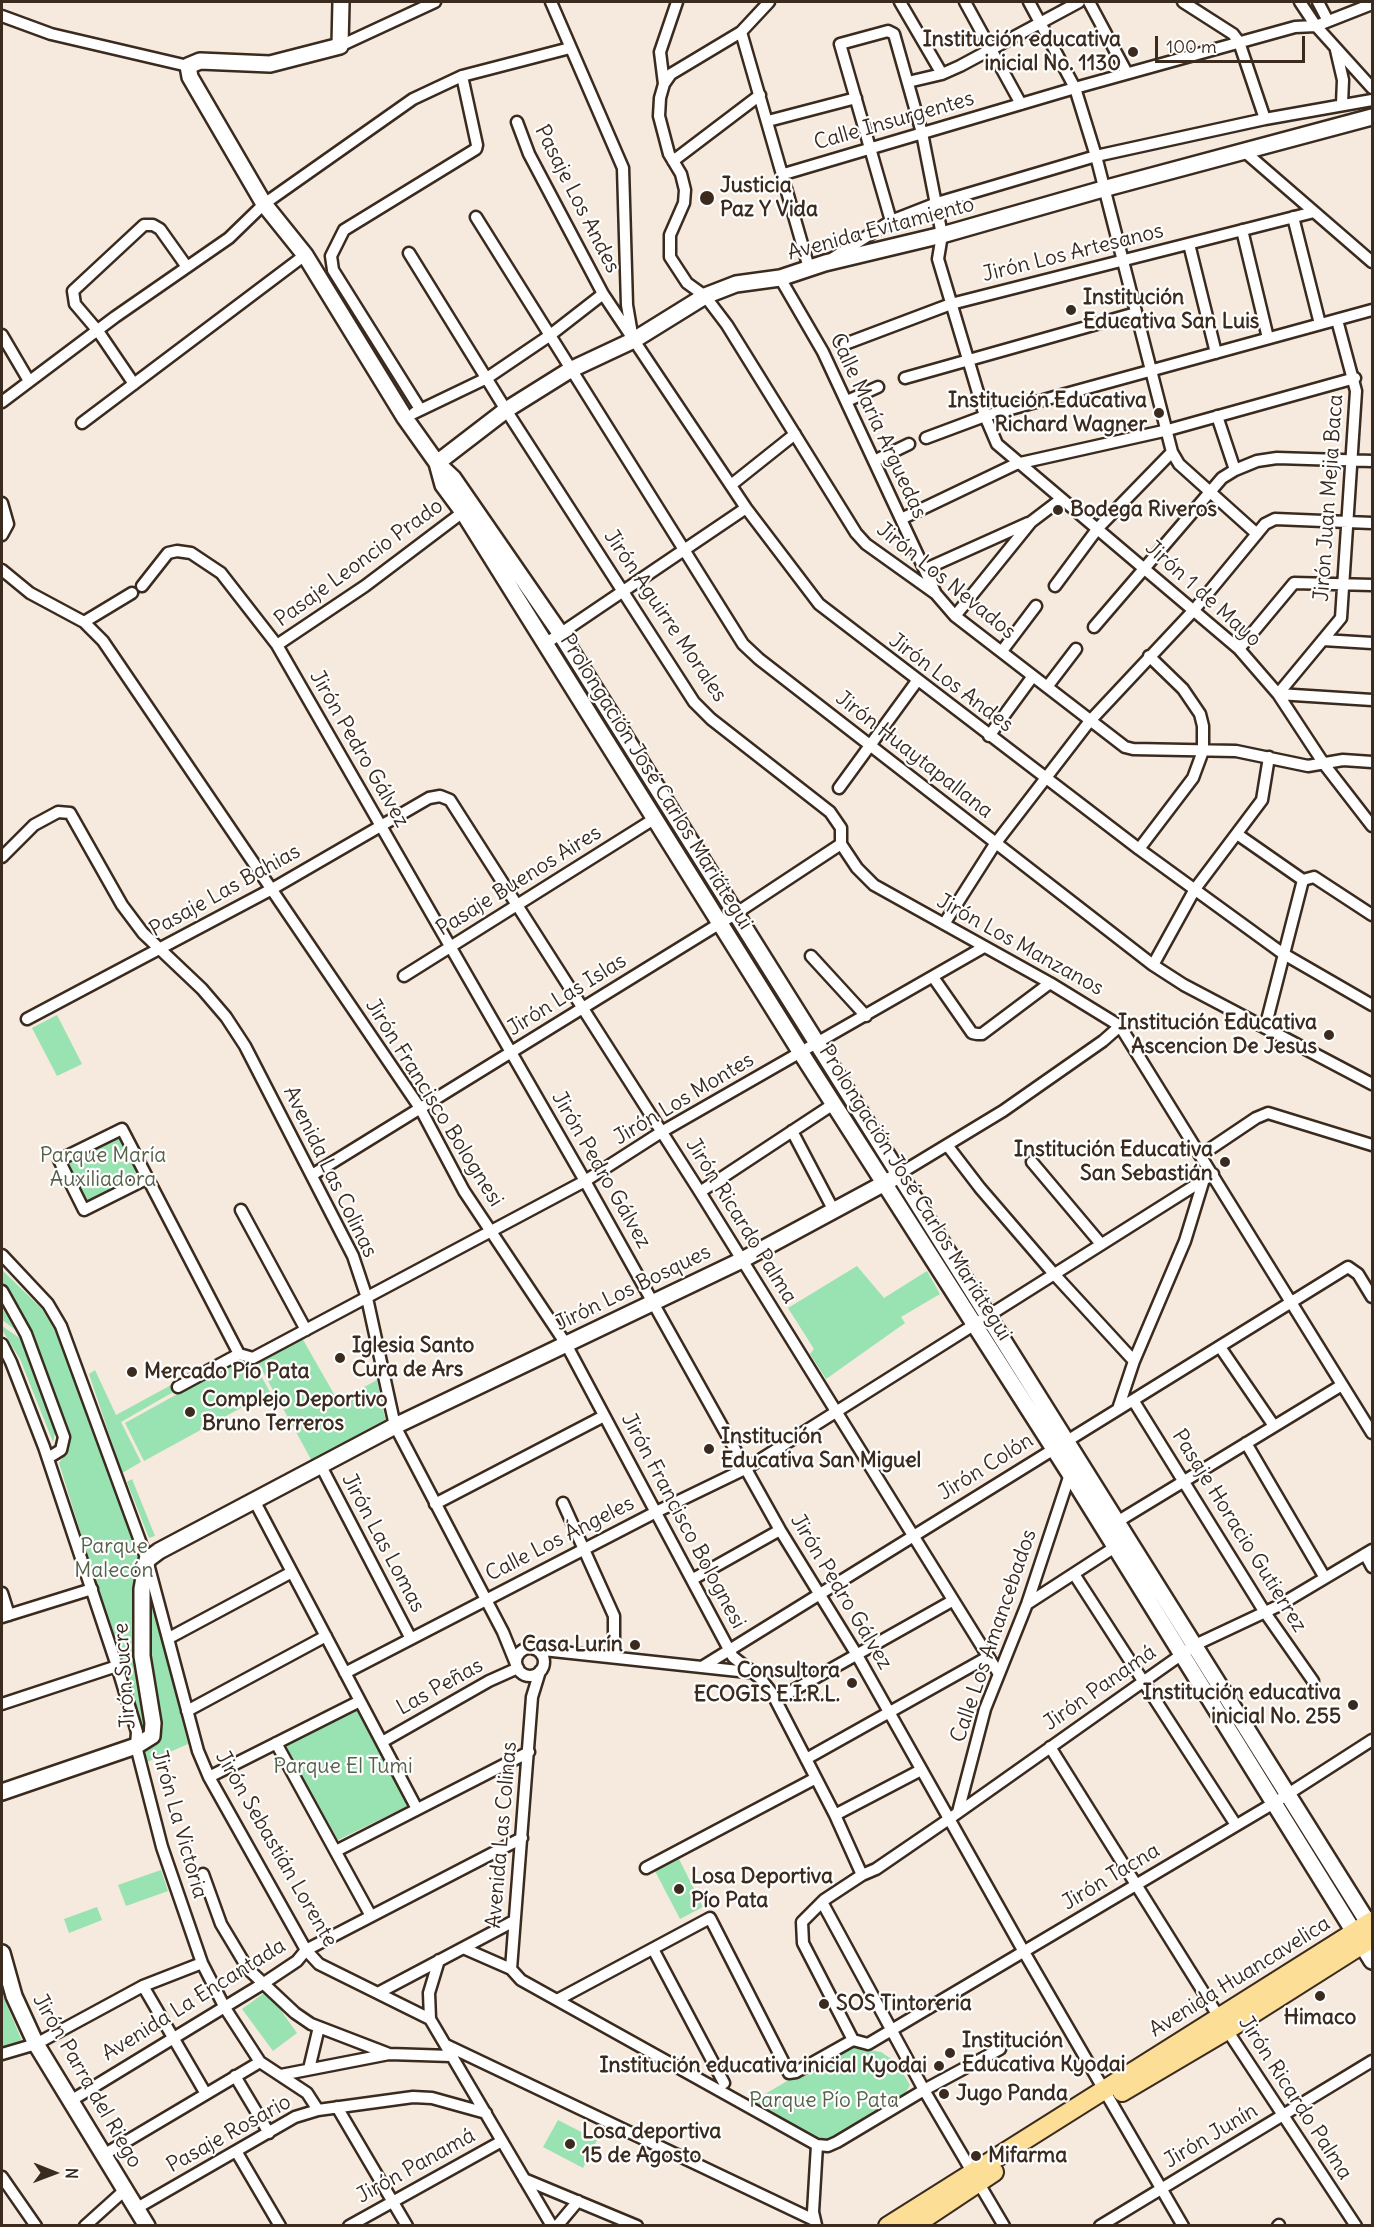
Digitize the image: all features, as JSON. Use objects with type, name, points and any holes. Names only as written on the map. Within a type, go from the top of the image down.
[{"type":"highway","name":"Avenida Huancavelica","points":[[888,2226],[975,2176],[1224,2024],[1367,1931]]},
{"type":"highway","name":"Avenida Huancavelica","points":[[913,2226],[975,2176]]},
{"type":"street","points":[[340,46],[341,2]]},
{"type":"street","points":[[2,16],[51,34],[188,66],[200,61],[270,64],[340,46],[435,2]]},
{"type":"street","points":[[551,2],[623,168],[627,305],[634,340]]},
{"type":"street","name":"Jirón Los Nevados","points":[[677,2],[660,52],[664,84],[659,116],[685,190],[684,203],[670,235],[670,257],[687,283],[705,296],[727,325],[856,533],[866,544],[936,594],[955,616],[1089,722],[1125,747],[1133,750],[1236,751],[1308,766],[1343,760],[1372,762]]},
{"type":"street","points":[[900,2],[942,74]]},
{"type":"street","points":[[965,2],[1022,104]]},
{"type":"street","points":[[1029,2],[1075,88],[1096,156],[1172,452],[1179,464],[1257,534]]},
{"type":"street","points":[[908,82],[942,74],[1079,2]]},
{"type":"street","points":[[1089,2],[1127,73]]},
{"type":"street","points":[[1183,2],[1233,34],[1239,42],[1265,119]]},
{"type":"street","points":[[1300,2],[1316,26],[1372,88]]},
{"type":"street","points":[[1318,2],[1328,21]]},
{"type":"street","points":[[664,84],[671,74],[741,32],[762,4]]},
{"type":"street","name":"Calle Insurgentes","points":[[784,174],[1127,73],[1295,27],[1316,26],[1328,21],[1348,6],[1372,4]]},
{"type":"street","name":"Jirón 1 de Mayo","points":[[856,98],[840,44],[891,31],[922,133],[937,203],[942,236],[938,259],[985,416],[997,444],[1016,464],[1098,528],[1239,650],[1278,694],[1324,764],[1371,823]]},
{"type":"street","points":[[741,32],[784,174],[809,268]]},
{"type":"street","points":[[1335,47],[1343,80],[1342,104]]},
{"type":"street","points":[[2,402],[229,238],[264,204],[414,99],[462,76],[570,48]]},
{"type":"street","name":"Prolongación José Carlos Mariátegui","points":[[188,66],[190,76],[264,204],[305,255],[405,418],[437,463],[453,478],[560,633],[988,1316],[1060,1445],[1188,1650],[1274,1803],[1367,1931]]},
{"type":"street","points":[[420,409],[333,270],[332,256],[344,230],[476,149],[462,76]]},
{"type":"street","points":[[673,161],[760,95]]},
{"type":"street","points":[[768,121],[856,98],[891,221]]},
{"type":"street","points":[[825,262],[891,221],[937,203],[1096,156],[1265,119],[1372,100]]},
{"type":"street","name":"Avenida Evitamiento","points":[[437,463],[506,410],[570,370],[634,340],[705,296],[736,284],[780,278],[825,262],[942,236],[1103,189],[1372,117]]},
{"type":"street","name":"Pasaje Los Andes","points":[[517,122],[529,153],[603,294]]},
{"type":"street","points":[[1245,152],[1372,262]]},
{"type":"street","name":"Jirón Los Artesanos","points":[[845,344],[951,304],[1314,212]]},
{"type":"street","name":"Jirón Huaytapallana","points":[[476,217],[743,644],[870,746],[1153,965],[1184,985],[1372,1084]]},
{"type":"street","points":[[1293,217],[1320,324]]},
{"type":"street","points":[[134,384],[98,331],[75,304],[73,291],[144,225],[153,225],[160,229],[188,267]]},
{"type":"street","points":[[1242,230],[1268,339]]},
{"type":"street","points":[[1189,244],[1216,353]]},
{"type":"street","name":"Jirón Aguirre Morales","points":[[410,254],[506,410],[694,702],[711,719],[830,812],[841,828],[841,844]]},
{"type":"street","points":[[82,423],[305,255]]},
{"type":"street","name":"Calle María Arguedas","points":[[780,278],[823,352],[936,594]]},
{"type":"street","points":[[405,418],[487,378],[549,336],[603,294]]},
{"type":"street","name":"Jirón Los Andes","points":[[603,294],[746,508],[819,604],[1045,779],[1195,890],[1282,953],[1372,1005]]},
{"type":"street","points":[[926,438],[985,416],[1372,310]]},
{"type":"street","points":[[905,378],[968,358],[1136,313]]},
{"type":"street","name":"Jirón Juan Mejia Baca","points":[[1278,694],[1341,618],[1355,378],[1337,320]]},
{"type":"street","points":[[2,335],[29,381]]},
{"type":"street","points":[[901,519],[1016,464],[1168,430],[1355,378]]},
{"type":"street","points":[[847,401],[878,387]]},
{"type":"street","points":[[1217,416],[1235,470]]},
{"type":"street","points":[[730,485],[795,434]]},
{"type":"street","points":[[874,461],[909,444]]},
{"type":"street","points":[[1054,586],[1098,528],[1172,452]]},
{"type":"street","points":[[1094,627],[1222,478],[1235,470],[1257,461],[1277,458],[1372,461]]},
{"type":"street","name":"Prolongación José Carlos Mariátegui","points":[[437,463],[443,485],[463,512],[801,1053],[974,1324],[1060,1445],[1070,1474],[1111,1526],[1115,1547],[1288,1794],[1367,1931]]},
{"type":"street","points":[[930,567],[1031,522],[1060,500]]},
{"type":"street","points":[[2,503],[8,524],[2,535]]},
{"type":"street","points":[[545,644],[622,591],[686,551],[746,508]]},
{"type":"street","name":"Pasaje Leoncio Prado","points":[[277,645],[364,586],[463,512]]},
{"type":"street","points":[[944,924],[996,844],[1089,722],[1194,609],[1265,524],[1275,519],[1372,523]]},
{"type":"street","points":[[955,616],[1031,522]]},
{"type":"street","name":"Jirón Pedro Gálvez","points":[[142,586],[168,553],[177,551],[191,553],[221,573],[277,645],[654,1302],[780,1530],[857,1655],[921,1770],[953,1816],[1024,1952],[1183,2226]]},
{"type":"street","name":"Jirón Francisco Bolognesi","points":[[2,570],[30,593],[84,622],[104,641],[420,1108],[464,1191],[566,1344],[735,1660],[764,1682],[776,1700],[835,1815],[862,1875]]},
{"type":"street","points":[[1239,650],[1294,583],[1372,585]]},
{"type":"street","points":[[84,622],[132,593]]},
{"type":"street","points":[[1002,651],[1036,606]]},
{"type":"street","points":[[1323,640],[1372,643]]},
{"type":"street","points":[[1047,687],[1076,649]]},
{"type":"street","points":[[1139,849],[1192,778],[1203,751],[1203,726],[1200,714],[1184,689],[1149,656]]},
{"type":"street","points":[[989,736],[1033,676]]},
{"type":"street","points":[[839,788],[917,681]]},
{"type":"street","points":[[1278,694],[1372,700]]},
{"type":"street","points":[[1153,965],[1195,890],[1262,800],[1269,757]]},
{"type":"street","name":"Pasaje Las Bahias","points":[[27,1019],[272,889],[429,798],[440,796]]},
{"type":"street","name":"Jirón Ricardo Palma","points":[[440,796],[450,800],[663,1131],[986,1658],[999,1674]]},
{"type":"street","name":"Avenida Las Colinas","points":[[2,857],[34,825],[58,812],[64,811],[73,816],[122,904],[143,933],[226,1017],[245,1046],[353,1256],[367,1298],[395,1426],[484,1600],[503,1632],[532,1705]]},
{"type":"street","name":"Pasaje Buenos Aires","points":[[404,976],[654,819]]},
{"type":"street","points":[[1237,834],[1304,879],[1314,877],[1372,915]]},
{"type":"street","name":"Jirón Las Islas","points":[[312,1175],[735,914],[841,844]]},
{"type":"street","name":"Jirón Los Manzanos","points":[[841,844],[857,868],[874,885],[1116,1022],[1201,1155],[1208,1177],[1293,1304],[1372,1433]]},
{"type":"street","points":[[1265,1028],[1282,953],[1304,879]]},
{"type":"street","name":"Jirón Los Montes","points":[[178,1387],[239,1354],[253,1358],[492,1232],[585,1181],[663,1131],[984,947]]},
{"type":"street","points":[[811,956],[866,1016]]},
{"type":"street","points":[[933,977],[972,1033],[977,1034],[982,1034],[1050,983]]},
{"type":"street","name":"Jirón Los Bosques","points":[[147,1560],[159,1551],[395,1426],[742,1260],[885,1183],[1003,1111],[1103,1041],[1116,1022]]},
{"type":"street","points":[[700,1192],[835,1103]]},
{"type":"street","points":[[1201,1155],[1256,1118],[1268,1113],[1372,1146]]},
{"type":"street","points":[[148,1178],[84,1210],[59,1160],[122,1129],[148,1178],[239,1354]]},
{"type":"street","points":[[792,1131],[834,1210]]},
{"type":"street","points":[[947,1145],[980,1188],[1054,1274],[1134,1361]]},
{"type":"street","points":[[1032,1162],[1101,1244]]},
{"type":"street","points":[[1118,1409],[1134,1361],[1185,1241],[1208,1177]]},
{"type":"street","name":"Calle Los Ángeles","points":[[345,1673],[410,1637],[747,1468],[1208,1177]]},
{"type":"street","points":[[241,1210],[306,1330]]},
{"type":"street","name":"Jirón Sebastián Lorente","points":[[2,1255],[48,1304],[61,1326],[147,1560],[198,1751],[209,1777],[306,1950],[319,1964],[430,2019]]},
{"type":"street","name":"Jirón Colón","points":[[702,1667],[1348,1268],[1358,1274],[1372,1298]]},
{"type":"street","points":[[2,1291],[26,1334],[64,1437],[61,1450],[48,1458]]},
{"type":"street","name":"Jirón La Victoria","points":[[2,1344],[48,1458],[117,1666],[136,1732],[136,1746],[162,1847],[202,1963],[225,2008],[260,2061],[307,2092],[318,2110]]},
{"type":"street","points":[[1220,1347],[1274,1426]]},
{"type":"street","points":[[1111,1526],[1342,1385]]},
{"type":"street","name":"Pasaje Horacio Gutierrez","points":[[1133,1400],[1264,1611],[1313,1681]]},
{"type":"street","points":[[435,1504],[604,1416]]},
{"type":"street","points":[[1246,1443],[1324,1578]]},
{"type":"street","name":"Jirón Las Lomas","points":[[321,1466],[410,1637]]},
{"type":"street","name":"Calle Los Amancebados","points":[[953,1816],[985,1709],[1027,1604],[1070,1474]]},
{"type":"street","points":[[255,1502],[417,1809]]},
{"type":"street","points":[[563,1503],[614,1616],[614,1657]]},
{"type":"street","points":[[693,1579],[780,1530]]},
{"type":"street","points":[[1027,1604],[1115,1547]]},
{"type":"street","points":[[1369,1552],[1372,1567]]},
{"type":"street","name":"Jirón Panamá","points":[[853,2040],[801,1936],[802,1922],[822,1902],[862,1875],[876,1869],[953,1816],[1188,1650],[1264,1611],[1369,1552]]},
{"type":"street","name":"Jirón Sucre","points":[[2,1792],[136,1746],[149,1739],[153,1728],[142,1656],[142,1589],[147,1560]]},
{"type":"street","points":[[169,1638],[292,1572]]},
{"type":"street","points":[[1074,1574],[1236,1825]]},
{"type":"street","points":[[2,1593],[5,1616],[92,1589]]},
{"type":"street","points":[[776,1700],[952,1601]]},
{"type":"street","name":"Avenida Las Colinas","points":[[503,1632],[516,1644],[532,1648]]},
{"type":"street","points":[[187,1711],[326,1636]]},
{"type":"street","points":[[562,1652],[533,1675],[518,1668],[518,1655],[532,1648],[749,1672]]},
{"type":"street","points":[[532,1648],[541,1654],[542,1669]]},
{"type":"street","points":[[806,1759],[986,1658]]},
{"type":"street","points":[[2,1704],[117,1666]]},
{"type":"street","name":"Las Peñas","points":[[382,1742],[489,1681],[518,1668]]},
{"type":"street","name":"Avenida Las Colinas","points":[[511,1969],[534,1684],[542,1669]]},
{"type":"street","points":[[209,1777],[360,1701]]},
{"type":"street","name":"Jirón Tacna","points":[[853,2040],[868,2044],[1274,1803],[1372,1740]]},
{"type":"street","points":[[276,1743],[372,1916]]},
{"type":"street","name":"Jirón Ricardo Palma","points":[[1050,1747],[1224,2024],[1356,2226]]},
{"type":"street","points":[[336,1851],[529,1752]]},
{"type":"street","points":[[835,1815],[921,1770]]},
{"type":"street","points":[[646,1868],[816,1778]]},
{"type":"street","name":"Avenida La Encantada","points":[[72,2100],[264,1983],[297,1961],[306,1950],[522,1838]]},
{"type":"street","points":[[203,1874],[221,1924],[248,1969],[295,2013],[319,2027],[389,2054]]},
{"type":"street","points":[[822,1902],[924,2090],[1004,2226]]},
{"type":"street","points":[[557,2000],[710,1918],[789,2073],[853,2040]]},
{"type":"street","points":[[378,1993],[514,1921]]},
{"type":"street","points":[[1367,1931],[1372,1961]]},
{"type":"street","points":[[463,1948],[511,1969],[522,1980],[817,2145],[828,2146],[837,2142],[924,2090],[1000,2049]]},
{"type":"street","points":[[653,1948],[724,2082]]},
{"type":"street","name":"Jirón Parra del Riego","points":[[2,1953],[14,1996],[36,2044],[147,2226]]},
{"type":"street","points":[[439,1960],[429,1993],[430,2019],[552,2226]]},
{"type":"street","points":[[2,2054],[36,2044],[143,1986],[202,1963]]},
{"type":"street","points":[[143,1986],[206,2094]]},
{"type":"street","points":[[309,2069],[319,2027]]},
{"type":"street","points":[[445,2045],[815,2223],[817,2145]]},
{"type":"street","points":[[281,2075],[389,2054],[452,2056]]},
{"type":"street","points":[[105,2154],[260,2061]]},
{"type":"street","name":"Jirón Junín","points":[[1100,2226],[1372,2061]]},
{"type":"street","points":[[235,2076],[269,2133]]},
{"type":"street","name":"Pasaje Rosario","points":[[137,2208],[296,2117],[318,2110],[413,2097],[432,2098],[486,2113]]},
{"type":"street","points":[[337,2107],[406,2226]]},
{"type":"street","name":"Jirón Panamá","points":[[349,2226],[502,2141]]},
{"type":"street","points":[[236,2151],[280,2226]]},
{"type":"street","points":[[2,2177],[36,2226]]},
{"type":"street","points":[[524,2179],[637,2226]]},
{"type":"street","points":[[85,2226],[126,2189]]},
{"type":"street","points":[[557,2226],[578,2201]]},
{"type":"green space","points":[[57,1015],[82,1064],[57,1076],[32,1028]]},
{"type":"green space","name":"Parque María Auxiliadora","points":[[119,1136],[139,1174],[87,1202],[67,1163]]},
{"type":"green space","points":[[857,1266],[884,1298],[927,1271],[940,1294],[901,1317],[905,1323],[826,1379],[810,1354],[814,1349],[788,1308]]},
{"type":"green space","name":"Parque Malecón","points":[[2,1270],[41,1308],[64,1344],[138,1556],[137,1677],[146,1723],[142,1732],[59,1463],[68,1450],[68,1440],[40,1356],[18,1308],[2,1282]]},
{"type":"green space","points":[[2,1300],[20,1333],[2,1320]]},
{"type":"green space","points":[[2,1326],[21,1339],[33,1365],[56,1430],[53,1442],[20,1359],[2,1330]]},
{"type":"green space","points":[[302,1338],[338,1401],[377,1380],[386,1423],[313,1463],[257,1361]]},
{"type":"green space","name":"Complejo Deportivo Bruno Terreros","points":[[239,1360],[254,1363],[270,1392],[144,1461],[125,1423]]},
{"type":"green space","points":[[95,1370],[116,1415],[173,1384],[175,1391],[121,1422],[141,1462],[122,1473],[89,1374]]},
{"type":"green space","points":[[132,1479],[155,1536],[149,1538],[127,1482]]},
{"type":"green space","points":[[149,1610],[154,1610],[188,1744],[145,1763],[142,1752],[152,1747],[160,1738],[160,1723],[150,1671]]},
{"type":"green space","name":"Parque El Tumi","points":[[358,1708],[408,1806],[338,1840],[284,1745]]},
{"type":"green space","name":"Losa Deportiva Pío Pata","points":[[679,1859],[703,1907],[680,1919],[655,1871]]},
{"type":"green space","points":[[161,1870],[168,1891],[126,1906],[118,1885]]},
{"type":"green space","points":[[97,1907],[102,1920],[69,1933],[64,1919]]},
{"type":"green space","points":[[267,1991],[297,2033],[273,2051],[242,2009]]},
{"type":"green space","points":[[2,1993],[22,2041],[2,2048]]},
{"type":"green space","name":"Parque Pío Pata","points":[[847,2046],[881,2052],[896,2062],[910,2085],[905,2094],[830,2139],[821,2139],[805,2133],[753,2101]]},
{"type":"green space","name":"Losa deportiva 15 de Agosto","points":[[558,2120],[597,2140],[583,2168],[543,2147]]},
{"type":"place","name":"Institución educativa inicial No. 1130","points":[[1133,52]]},
{"type":"place","name":"Justicia Paz Y Vida","points":[[707,198]]},
{"type":"place","name":"Institución Educativa San Luis","points":[[1071,310]]},
{"type":"place","name":"Institución Educativa Richard Wagner","points":[[1159,413]]},
{"type":"place","name":"Bodega Riveros","points":[[1058,510]]},
{"type":"place","name":"Institución Educativa Ascencion De Jesus","points":[[1329,1035]]},
{"type":"place","name":"Institución Educativa San Sebastián","points":[[1225,1162]]},
{"type":"place","name":"Iglesia Santo Cura de Ars","points":[[340,1358]]},
{"type":"place","name":"Mercado Pío Pata","points":[[132,1372]]},
{"type":"place","name":"Complejo Deportivo Bruno Terreros","points":[[190,1412]]},
{"type":"place","name":"Institución Educativa San Miguel","points":[[709,1449]]},
{"type":"place","name":"Casa Lurín","points":[[635,1645]]},
{"type":"place","name":"Consultora ECOGIS E.I.R.L.","points":[[852,1683]]},
{"type":"place","name":"Institución educativa inicial No. 255","points":[[1353,1705]]},
{"type":"place","name":"Losa Deportiva Pío Pata","points":[[679,1889]]},
{"type":"place","name":"Himaco","points":[[1320,1996]]},
{"type":"place","name":"SOS Tintoreria","points":[[824,2004]]},
{"type":"place","name":"Institución Educativa Kyodai","points":[[950,2053]]},
{"type":"place","name":"Institución educativa inicial Kyodai","points":[[939,2066]]},
{"type":"place","name":"Jugo Panda","points":[[944,2094]]},
{"type":"place","name":"Losa deportiva 15 de Agosto","points":[[570,2144]]},
{"type":"place","name":"Mifarma","points":[[976,2156]]}]
